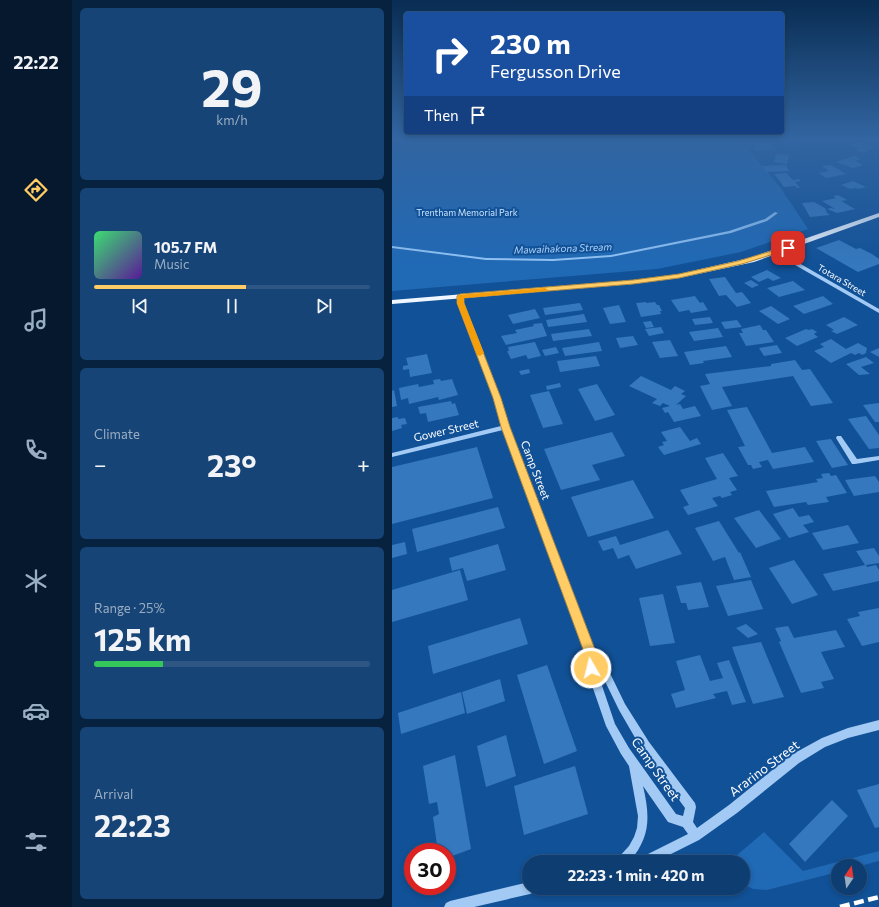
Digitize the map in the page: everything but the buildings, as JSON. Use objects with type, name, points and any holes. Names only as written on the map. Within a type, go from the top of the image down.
[{"type":"main road","points":[[392,302],[626,283],[679,276],[718,268],[776,252],[879,215]]},
{"type":"street","name":"Totara Street","points":[[776,252],[879,311]]},
{"type":"street","name":"Camp Street","points":[[460,296],[460,303],[497,398],[506,427],[590,652],[591,668],[611,726],[624,751],[672,818],[687,823],[691,807],[645,745],[622,707],[602,666],[590,652]]},
{"type":"street","name":"Gower Street","points":[[392,454],[506,427]]},
{"type":"street","points":[[839,438],[855,462],[879,458]]},
{"type":"street","name":"Ararino Street","points":[[657,855],[695,836],[733,809],[802,755],[828,741],[848,733],[879,725]]},
{"type":"street","points":[[628,855],[638,842],[642,834],[644,824],[644,811],[634,764]]},
{"type":"street","points":[[687,823],[695,836]]},
{"type":"street","points":[[450,907],[522,890]]},
{"type":"green space","name":"Trentham Memorial Park","points":[[392,182],[776,182],[808,229],[741,252],[657,269],[392,291]]},
{"type":"green space","points":[[764,832],[803,871],[831,864],[831,874],[767,890],[753,889],[750,888],[750,855],[737,855]]},
{"type":"green space","points":[[879,851],[879,861],[867,864],[867,859],[849,859]]},
{"type":"waterway","name":"Mawaihakona Stream","points":[[392,247],[486,259],[553,260],[611,256],[730,232],[766,220],[776,213]]},
{"type":"railway","points":[[840,907],[879,897]]},
{"type":"slow traffic","points":[[480,353],[460,303],[460,296],[545,290]]},
{"type":"route","points":[[591,668],[590,652],[506,427],[497,398],[460,303],[460,296],[571,288],[679,276],[740,263],[788,248]]}]
